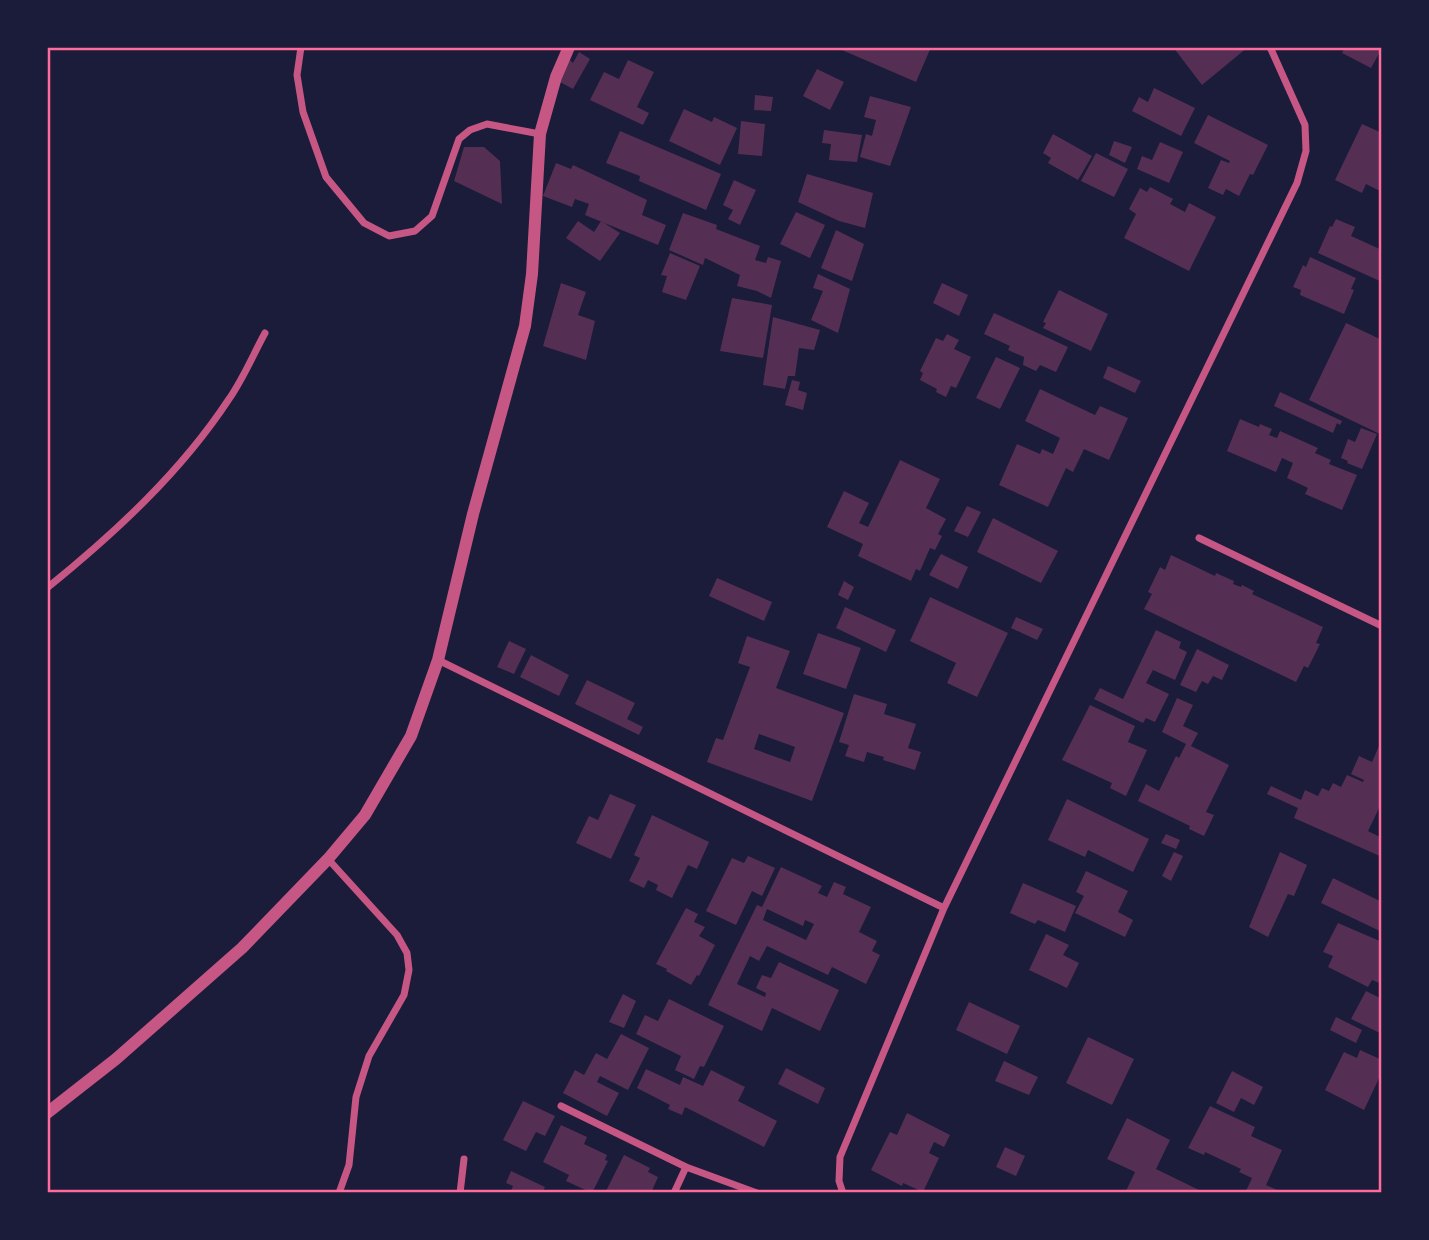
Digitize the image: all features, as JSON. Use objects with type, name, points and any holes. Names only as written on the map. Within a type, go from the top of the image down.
[{"type":"street","points":[[301,47],[297,75],[303,112],[326,177],[365,223],[389,236],[415,231],[432,216],[459,139],[470,130],[487,124],[540,134]]},
{"type":"street","points":[[47,1113],[116,1059],[242,948],[328,859],[365,815],[411,736],[438,660],[473,514],[525,326],[532,274],[540,134],[556,76],[569,47]]},
{"type":"street","points":[[843,1193],[839,1181],[840,1157],[944,908],[1297,183],[1306,151],[1305,125],[1270,47]]},
{"type":"street","points":[[47,587],[88,555],[155,491],[204,436],[231,397],[265,333]]},
{"type":"street","points":[[1199,538],[1382,626]]},
{"type":"street","points":[[438,660],[944,908]]},
{"type":"street","points":[[328,859],[397,935],[407,953],[409,970],[404,995],[369,1056],[356,1097],[349,1165],[339,1193]]},
{"type":"street","points":[[561,1106],[686,1167],[757,1193]]},
{"type":"street","points":[[460,1193],[464,1160]]},
{"type":"street","points":[[674,1193],[686,1167]]},
{"type":"building","points":[[835,47],[931,47],[916,82]]},
{"type":"building","points":[[1173,47],[1248,47],[1202,85]]},
{"type":"building","points":[[1345,47],[1382,48],[1371,68],[1342,53]]},
{"type":"building","points":[[579,52],[590,59],[573,89],[558,81],[570,60],[573,63]]},
{"type":"building","points":[[628,60],[654,72],[637,107],[649,113],[643,125],[590,100],[604,72],[619,79]]},
{"type":"building","points":[[817,69],[844,82],[830,110],[803,96]]},
{"type":"building","points":[[1154,88],[1195,108],[1181,136],[1132,111],[1139,97],[1148,102]]},
{"type":"building","points":[[755,95],[773,97],[771,111],[754,110]]},
{"type":"building","points":[[870,96],[911,107],[890,166],[860,157],[866,134],[872,136],[876,120],[864,117]]},
{"type":"building","points":[[684,109],[712,122],[714,117],[737,128],[720,165],[669,141]]},
{"type":"building","points":[[1208,115],[1268,145],[1239,196],[1226,189],[1223,195],[1208,188],[1221,160],[1230,161],[1194,143]]},
{"type":"building","points":[[741,121],[765,124],[762,156],[738,154]]},
{"type":"building","points":[[1362,124],[1382,133],[1382,192],[1366,184],[1362,193],[1335,180]]},
{"type":"building","points":[[824,130],[862,135],[857,162],[829,160],[831,144],[822,143]]},
{"type":"building","points":[[620,131],[721,174],[706,210],[639,181],[640,176],[606,163]]},
{"type":"building","points":[[1053,134],[1092,156],[1078,180],[1048,163],[1051,158],[1043,153]]},
{"type":"building","points":[[1114,141],[1132,147],[1125,163],[1109,155]]},
{"type":"building","points":[[1160,142],[1183,152],[1169,183],[1137,169],[1142,156],[1152,160]]},
{"type":"building","points":[[464,147],[484,147],[500,161],[502,204],[454,181]]},
{"type":"building","points":[[1096,153],[1128,169],[1114,197],[1081,181]]},
{"type":"building","points":[[556,163],[571,169],[573,165],[647,200],[642,215],[666,225],[658,245],[585,215],[589,204],[575,199],[572,207],[543,196]]},
{"type":"building","points":[[807,174],[873,193],[865,228],[839,221],[798,202]]},
{"type":"building","points":[[734,180],[756,190],[740,225],[728,219],[733,210],[723,205]]},
{"type":"building","points":[[1150,187],[1173,199],[1170,204],[1185,212],[1189,203],[1216,217],[1189,271],[1124,238],[1136,214],[1129,209],[1140,188],[1147,192]]},
{"type":"building","points":[[796,212],[825,225],[810,258],[780,244]]},
{"type":"building","points":[[683,213],[717,225],[716,229],[760,246],[755,260],[766,263],[768,257],[781,261],[771,298],[737,286],[740,275],[705,258],[703,265],[669,250]]},
{"type":"building","points":[[1336,219],[1355,227],[1351,236],[1382,250],[1382,282],[1318,253]]},
{"type":"building","points":[[578,221],[594,232],[601,221],[620,233],[600,261],[566,238]]},
{"type":"building","points":[[836,230],[864,244],[852,281],[821,268]]},
{"type":"building","points":[[670,253],[700,266],[686,300],[662,292],[667,276],[661,275]]},
{"type":"building","points":[[1310,257],[1356,278],[1344,314],[1300,295],[1301,290],[1293,287],[1303,265],[1306,267]]},
{"type":"building","points":[[818,274],[850,289],[838,333],[811,320],[823,291],[813,288]]},
{"type":"building","points":[[561,283],[586,292],[578,315],[595,321],[586,360],[543,346]]},
{"type":"building","points":[[942,283],[968,295],[959,316],[933,303]]},
{"type":"building","points":[[1059,290],[1108,314],[1091,351],[1043,328],[1046,323],[1043,322]]},
{"type":"building","points":[[732,298],[772,305],[763,358],[720,351]]},
{"type":"building","points":[[994,313],[1068,347],[1056,372],[1040,365],[1036,371],[1023,365],[1024,357],[1008,350],[1010,346],[984,334]]},
{"type":"building","points":[[773,317],[820,330],[814,350],[799,348],[795,376],[788,376],[785,389],[763,385]]},
{"type":"building","points":[[1346,323],[1382,340],[1382,435],[1309,400]]},
{"type":"building","points":[[947,334],[959,340],[954,349],[971,357],[956,388],[951,386],[946,397],[920,380],[923,373],[920,371],[936,338],[943,341]]},
{"type":"building","points":[[996,357],[1020,368],[1000,409],[976,398]]},
{"type":"building","points":[[1108,366],[1141,381],[1135,393],[1103,378]]},
{"type":"building","points":[[792,380],[800,382],[798,390],[807,393],[803,410],[785,405]]},
{"type":"building","points":[[1040,389],[1095,415],[1100,406],[1128,418],[1109,460],[1084,449],[1073,472],[1066,468],[1048,507],[999,485],[1017,444],[1040,454],[1042,449],[1053,454],[1060,438],[1025,421]]},
{"type":"building","points":[[1280,392],[1342,421],[1340,425],[1337,423],[1333,433],[1274,406]]},
{"type":"building","points":[[1240,419],[1272,429],[1269,435],[1277,438],[1280,431],[1318,448],[1315,453],[1331,460],[1329,464],[1357,475],[1342,510],[1305,494],[1308,488],[1287,478],[1293,463],[1282,458],[1276,472],[1227,451]]},
{"type":"building","points":[[1361,428],[1377,434],[1362,469],[1341,458],[1348,439],[1355,442]]},
{"type":"building","points":[[900,460],[940,479],[926,508],[946,519],[938,534],[942,536],[935,550],[930,548],[920,571],[916,569],[911,581],[858,556],[863,544],[827,527],[844,491],[869,503],[859,523],[868,527]]},
{"type":"building","points":[[967,506],[981,512],[968,537],[954,531]]},
{"type":"building","points":[[993,518],[1058,551],[1041,583],[977,552]]},
{"type":"building","points":[[941,554],[968,567],[958,589],[929,575]]},
{"type":"building","points":[[1171,555],[1215,576],[1216,573],[1234,581],[1233,584],[1254,591],[1252,594],[1323,627],[1316,643],[1320,644],[1308,668],[1304,666],[1296,682],[1144,609],[1152,594],[1148,592],[1160,567],[1165,570]]},
{"type":"building","points":[[717,578],[772,602],[764,621],[709,596]]},
{"type":"building","points":[[844,581],[854,587],[848,600],[838,595]]},
{"type":"building","points":[[930,597],[1008,633],[977,697],[947,683],[956,663],[910,641]]},
{"type":"building","points":[[845,607],[896,630],[886,652],[836,628]]},
{"type":"building","points":[[1016,617],[1043,629],[1037,640],[1011,628]]},
{"type":"building","points":[[1156,630],[1181,642],[1179,648],[1187,652],[1175,680],[1153,670],[1146,683],[1169,694],[1155,722],[1146,718],[1143,723],[1094,699],[1100,688],[1123,699]]},
{"type":"building","points":[[818,633],[861,648],[846,689],[803,674]]},
{"type":"building","points":[[747,636],[790,651],[776,688],[844,713],[812,801],[707,762],[716,738],[723,740],[750,667],[738,663]],"holes":[[[759,734],[795,747],[790,762],[754,749]]]},
{"type":"building","points":[[509,641],[526,649],[514,674],[497,667]]},
{"type":"building","points":[[1197,649],[1229,665],[1222,680],[1213,676],[1208,684],[1202,681],[1196,692],[1180,685]]},
{"type":"building","points":[[531,655],[569,675],[559,696],[520,677]]},
{"type":"building","points":[[587,680],[635,703],[627,719],[643,727],[639,735],[575,704]]},
{"type":"building","points":[[854,694],[887,704],[884,714],[916,724],[908,748],[921,752],[915,770],[867,752],[864,762],[845,756],[849,745],[839,742]]},
{"type":"building","points":[[1177,698],[1193,705],[1183,726],[1198,733],[1191,746],[1229,765],[1206,812],[1214,815],[1204,836],[1189,829],[1190,826],[1138,801],[1146,784],[1159,791],[1176,756],[1179,758],[1186,744],[1162,732]]},
{"type":"building","points":[[1090,705],[1135,726],[1128,742],[1147,750],[1126,796],[1110,788],[1112,783],[1062,760]]},
{"type":"building","points":[[1379,746],[1382,747],[1382,802],[1368,831],[1382,838],[1382,857],[1294,818],[1298,808],[1267,794],[1271,786],[1301,800],[1305,790],[1318,796],[1322,788],[1329,791],[1333,783],[1341,787],[1347,775],[1363,782],[1364,780],[1351,774],[1359,756],[1372,762]]},
{"type":"building","points":[[610,794],[636,805],[611,859],[576,843],[589,816],[598,820]]},
{"type":"building","points":[[1067,799],[1149,839],[1133,872],[1088,850],[1085,857],[1048,840]]},
{"type":"building","points":[[652,815],[709,842],[697,869],[688,865],[672,898],[656,890],[658,885],[648,880],[644,888],[629,881],[640,858],[634,855]]},
{"type":"building","points":[[1166,834],[1180,840],[1176,849],[1161,843]]},
{"type":"building","points":[[1174,852],[1183,856],[1171,881],[1162,876]]},
{"type":"building","points":[[1280,852],[1307,865],[1294,896],[1288,894],[1268,937],[1249,927]]},
{"type":"building","points":[[748,856],[775,868],[762,896],[752,891],[736,925],[706,911],[732,858],[744,863]]},
{"type":"building","points":[[781,867],[822,886],[818,893],[827,897],[834,882],[846,887],[843,894],[871,907],[859,932],[877,941],[872,951],[880,955],[866,984],[832,967],[828,975],[767,946],[759,961],[750,956],[737,984],[765,997],[766,993],[756,988],[762,975],[771,978],[779,962],[839,990],[820,1031],[772,1008],[762,1031],[708,1005],[757,905],[762,907]],"holes":[[[767,909],[803,926],[805,920],[814,924],[806,940],[763,920]]]},
{"type":"building","points":[[1086,871],[1128,891],[1118,912],[1133,920],[1125,937],[1075,913],[1084,896],[1076,892]]},
{"type":"building","points":[[1333,878],[1382,902],[1382,932],[1321,903]]},
{"type":"building","points":[[1023,883],[1076,906],[1065,932],[1038,920],[1035,924],[1010,913]]},
{"type":"building","points":[[686,908],[698,914],[694,922],[705,927],[699,936],[715,945],[699,976],[697,975],[691,985],[656,964]]},
{"type":"building","points":[[1338,923],[1382,942],[1382,984],[1372,980],[1368,987],[1328,967],[1333,956],[1323,952]]},
{"type":"building","points":[[1046,934],[1069,945],[1063,955],[1079,963],[1067,988],[1029,970]]},
{"type":"building","points":[[1366,991],[1382,999],[1382,1034],[1351,1019]]},
{"type":"building","points":[[623,994],[636,1001],[624,1028],[609,1022]]},
{"type":"building","points":[[669,999],[724,1026],[704,1067],[700,1066],[694,1079],[675,1070],[681,1056],[636,1034],[645,1015],[658,1021]]},
{"type":"building","points":[[969,1002],[1020,1026],[1007,1054],[956,1030]]},
{"type":"building","points":[[1336,1017],[1362,1030],[1356,1043],[1330,1030]]},
{"type":"building","points":[[621,1034],[649,1048],[628,1090],[600,1076],[597,1082],[619,1093],[607,1116],[563,1093],[575,1070],[584,1075],[596,1053],[607,1059]]},
{"type":"building","points":[[1088,1037],[1134,1059],[1112,1105],[1066,1083]]},
{"type":"building","points":[[1360,1050],[1382,1060],[1382,1072],[1364,1110],[1325,1090],[1344,1052],[1357,1058]]},
{"type":"building","points":[[1004,1061],[1038,1077],[1029,1095],[995,1081]]},
{"type":"building","points":[[786,1068],[825,1088],[818,1104],[778,1084]]},
{"type":"building","points":[[646,1069],[680,1085],[683,1077],[703,1086],[711,1070],[745,1087],[738,1101],[777,1121],[764,1147],[685,1107],[682,1115],[668,1109],[670,1105],[637,1088]]},
{"type":"building","points":[[1232,1071],[1263,1087],[1254,1105],[1241,1098],[1234,1112],[1216,1103]]},
{"type":"building","points":[[523,1101],[555,1116],[545,1136],[536,1132],[526,1151],[503,1140]]},
{"type":"building","points":[[1210,1106],[1255,1127],[1251,1136],[1282,1150],[1266,1185],[1277,1190],[1275,1193],[1245,1193],[1252,1178],[1239,1172],[1241,1169],[1205,1152],[1204,1155],[1188,1148]]},
{"type":"building","points":[[907,1113],[950,1135],[944,1147],[934,1142],[929,1153],[939,1158],[923,1192],[903,1183],[902,1186],[871,1170],[890,1132],[897,1135]]},
{"type":"building","points":[[1127,1118],[1170,1140],[1156,1169],[1199,1190],[1197,1193],[1125,1193],[1135,1172],[1107,1159]]},
{"type":"building","points":[[561,1125],[587,1137],[584,1144],[607,1155],[605,1160],[608,1161],[592,1193],[566,1181],[569,1175],[543,1162]]},
{"type":"building","points":[[1005,1147],[1025,1156],[1016,1176],[996,1167]]},
{"type":"building","points":[[624,1155],[650,1168],[648,1172],[658,1177],[651,1193],[605,1193]]},
{"type":"building","points":[[511,1171],[545,1187],[542,1193],[510,1193],[513,1186],[506,1183]]}]
